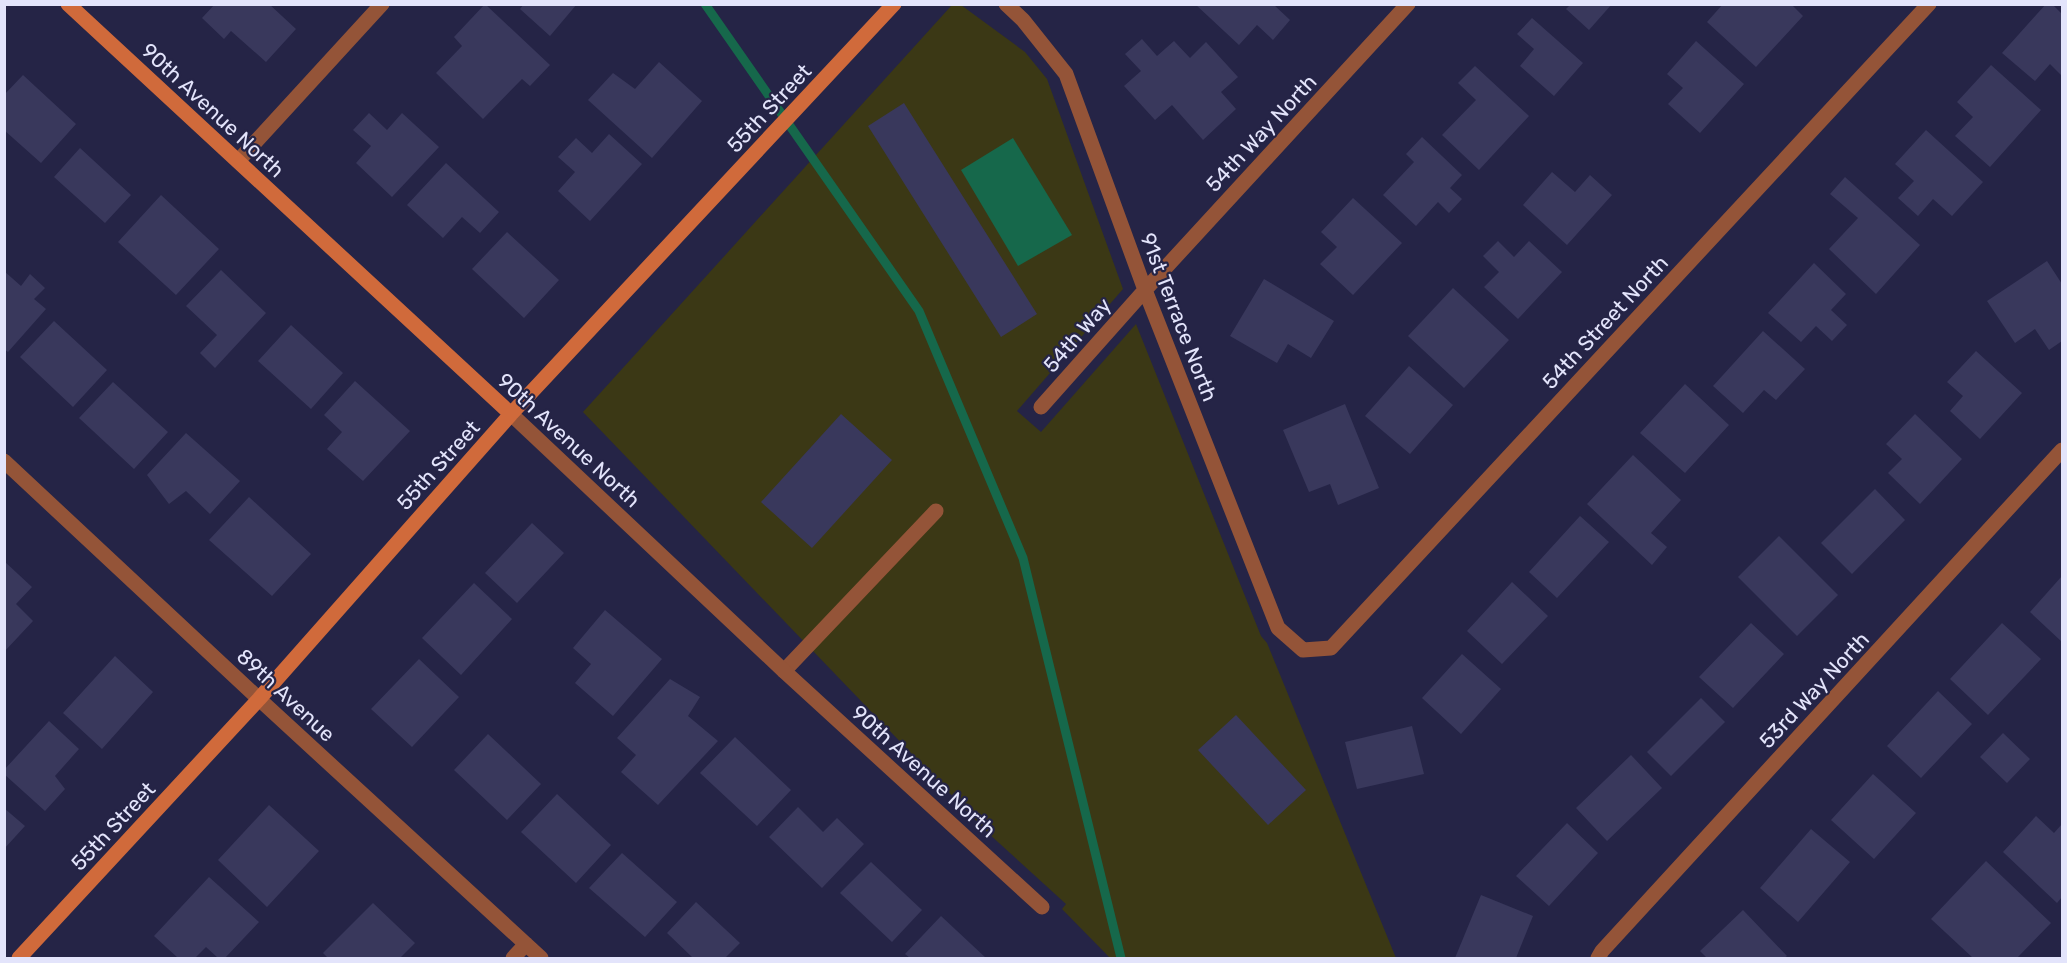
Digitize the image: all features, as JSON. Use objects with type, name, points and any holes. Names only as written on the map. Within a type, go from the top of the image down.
[{"type":"street","name":"90th Avenue North","points":[[68,4],[511,414],[784,672],[1042,907]]},
{"type":"street","points":[[238,161],[382,4]]},
{"type":"street","name":"55th Street","points":[[19,958],[259,699],[511,414],[894,4]]},
{"type":"street","name":"91st Terrace North","points":[[1006,4],[1023,20],[1066,74],[1145,290],[1278,628],[1304,650]]},
{"type":"street","name":"54th Way North","points":[[1145,290],[1408,4]]},
{"type":"street","name":"54th Street North","points":[[1304,650],[1331,648],[1929,4]]},
{"type":"street","name":"54th Way","points":[[1041,407],[1145,290]]},
{"type":"street","name":"53rd Way North","points":[[1598,958],[2062,450]]},
{"type":"street","name":"89th Avenue","points":[[4,461],[542,958]]},
{"type":"street","points":[[784,672],[936,511]]},
{"type":"street","points":[[513,958],[526,944]]},
{"type":"shaded area","points":[[952,5],[961,5],[1025,52],[1047,79],[1123,289],[1017,411],[1041,432],[1136,324],[1261,636],[1267,643],[1396,958],[1110,958],[1062,909],[1066,904],[988,833],[583,412]]},
{"type":"shaded area","points":[[1013,138],[1072,235],[1018,266],[961,170]]},
{"type":"building","points":[[215,4],[269,4],[296,29],[266,62],[231,31],[224,39],[202,18]]},
{"type":"building","points":[[485,4],[550,65],[530,86],[522,79],[483,119],[436,73],[462,46],[454,37]]},
{"type":"building","points":[[524,4],[577,4],[550,36],[520,9]]},
{"type":"building","points":[[1195,4],[1273,4],[1290,20],[1273,40],[1257,25],[1239,45]]},
{"type":"building","points":[[1571,4],[1612,4],[1589,30],[1566,9]]},
{"type":"building","points":[[1723,4],[1791,4],[1803,16],[1756,67],[1707,22]]},
{"type":"building","points":[[2046,4],[2052,4],[2062,14],[2062,76],[2050,64],[2035,81],[2002,53]]},
{"type":"building","points":[[1532,18],[1583,63],[1554,96],[1520,66],[1534,49],[1517,34]]},
{"type":"building","points":[[1142,39],[1157,56],[1174,41],[1190,58],[1206,42],[1238,77],[1221,92],[1236,109],[1203,140],[1172,105],[1155,120],[1124,86],[1141,71],[1125,54]]},
{"type":"building","points":[[1696,41],[1744,84],[1700,133],[1668,104],[1683,88],[1667,74]]},
{"type":"building","points":[[659,62],[702,101],[652,158],[588,100],[613,73],[635,89]]},
{"type":"building","points":[[1991,65],[2041,110],[1990,167],[1955,136],[1973,117],[1957,102]]},
{"type":"building","points":[[1475,66],[1529,116],[1479,170],[1442,135],[1476,100],[1458,83]]},
{"type":"building","points":[[23,75],[76,124],[41,163],[4,130],[4,95]]},
{"type":"building","points":[[904,103],[1037,314],[1001,337],[868,126]]},
{"type":"building","points":[[369,113],[387,130],[402,113],[439,147],[392,197],[356,163],[371,146],[353,130]]},
{"type":"building","points":[[1926,130],[1983,182],[1952,216],[1933,199],[1918,216],[1898,198],[1914,181],[1895,164]]},
{"type":"building","points":[[609,134],[642,164],[590,221],[558,191],[575,172],[558,157],[576,138],[592,153]]},
{"type":"building","points":[[1422,137],[1462,175],[1450,188],[1462,199],[1449,213],[1438,202],[1416,226],[1383,195],[1414,162],[1406,154]]},
{"type":"building","points":[[80,148],[131,195],[105,223],[54,177]]},
{"type":"building","points":[[446,163],[499,212],[480,233],[462,217],[443,238],[407,205]]},
{"type":"building","points":[[1552,172],[1575,192],[1590,175],[1612,195],[1567,245],[1523,205]]},
{"type":"building","points":[[1845,177],[1920,245],[1876,294],[1829,249],[1858,218],[1830,194]]},
{"type":"building","points":[[161,195],[219,249],[176,295],[118,242]]},
{"type":"building","points":[[1353,198],[1402,243],[1353,295],[1320,264],[1337,247],[1321,232]]},
{"type":"building","points":[[507,232],[559,280],[524,318],[472,269]]},
{"type":"building","points":[[1498,241],[1514,257],[1529,241],[1562,272],[1518,319],[1484,287],[1499,272],[1483,256]]},
{"type":"building","points":[[2047,261],[2062,284],[2062,341],[2049,350],[2035,329],[2015,343],[1987,301]]},
{"type":"building","points":[[1814,263],[1846,294],[1831,310],[1847,325],[1832,341],[1816,326],[1801,342],[1768,313]]},
{"type":"building","points":[[221,270],[266,313],[215,368],[200,353],[217,335],[186,306]]},
{"type":"building","points":[[4,271],[21,286],[30,274],[45,288],[34,299],[46,309],[8,352],[4,349]]},
{"type":"building","points":[[1264,279],[1334,321],[1311,358],[1288,344],[1277,363],[1230,336]]},
{"type":"building","points":[[1453,288],[1509,340],[1464,388],[1408,336]]},
{"type":"building","points":[[54,321],[107,370],[73,407],[20,357]]},
{"type":"building","points":[[291,325],[343,373],[311,409],[258,361]]},
{"type":"building","points":[[1763,331],[1805,369],[1776,400],[1764,390],[1743,413],[1713,386]]},
{"type":"building","points":[[1976,351],[2022,393],[1980,439],[1950,411],[1963,396],[1947,382]]},
{"type":"building","points":[[1409,366],[1453,405],[1410,454],[1365,416]]},
{"type":"building","points":[[355,381],[410,431],[363,481],[327,449],[342,432],[324,415]]},
{"type":"building","points":[[113,382],[168,432],[134,469],[79,418]]},
{"type":"building","points":[[1685,384],[1729,425],[1685,473],[1640,433]]},
{"type":"building","points":[[1345,404],[1379,488],[1338,505],[1330,484],[1309,492],[1283,430]]},
{"type":"building","points":[[841,414],[892,460],[812,548],[761,502]]},
{"type":"building","points":[[1915,414],[1962,459],[1920,504],[1888,473],[1902,459],[1886,444]]},
{"type":"building","points":[[186,433],[240,481],[210,514],[186,491],[169,504],[147,475]]},
{"type":"building","points":[[1633,455],[1681,500],[1651,533],[1667,547],[1652,565],[1587,504]]},
{"type":"building","points":[[1875,489],[1905,520],[1852,574],[1821,543]]},
{"type":"building","points":[[249,497],[311,554],[272,596],[209,540]]},
{"type":"building","points":[[1580,516],[1609,542],[1557,598],[1529,572]]},
{"type":"building","points":[[532,523],[564,553],[517,603],[485,573]]},
{"type":"building","points":[[1779,536],[1838,595],[1797,636],[1738,577]]},
{"type":"building","points":[[4,561],[32,587],[16,604],[33,621],[4,652]]},
{"type":"building","points":[[2062,576],[2062,642],[2030,612]]},
{"type":"building","points":[[1512,582],[1548,616],[1502,664],[1467,631]]},
{"type":"building","points":[[474,583],[512,619],[461,675],[422,638]]},
{"type":"building","points":[[605,610],[662,659],[613,716],[575,683],[591,664],[573,648]]},
{"type":"building","points":[[1751,623],[1784,654],[1733,708],[1699,677]]},
{"type":"building","points":[[2002,623],[2041,659],[1988,715],[1950,679]]},
{"type":"building","points":[[1462,654],[1501,689],[1461,734],[1422,698]]},
{"type":"building","points":[[115,656],[153,692],[102,749],[63,713]]},
{"type":"building","points":[[419,659],[459,697],[412,747],[371,709]]},
{"type":"building","points":[[670,679],[700,697],[688,716],[718,741],[658,805],[621,772],[636,755],[617,738]]},
{"type":"building","points":[[1938,691],[1972,724],[1921,778],[1887,746]]},
{"type":"building","points":[[1701,698],[1725,722],[1671,776],[1647,752]]},
{"type":"building","points":[[1236,715],[1306,790],[1268,825],[1198,750]]},
{"type":"building","points":[[49,721],[79,749],[55,776],[65,789],[45,811],[4,774],[4,770]]},
{"type":"building","points":[[1412,726],[1424,774],[1357,789],[1345,742]]},
{"type":"building","points":[[2003,733],[2030,759],[2007,783],[1980,757]]},
{"type":"building","points":[[488,734],[541,784],[507,820],[454,770]]},
{"type":"building","points":[[735,737],[791,790],[757,826],[700,773]]},
{"type":"building","points":[[1631,755],[1662,788],[1607,841],[1576,808]]},
{"type":"building","points":[[1873,774],[1916,813],[1874,859],[1831,820]]},
{"type":"building","points":[[557,794],[611,845],[576,883],[521,832]]},
{"type":"building","points":[[269,805],[319,851],[267,907],[218,860]]},
{"type":"building","points":[[798,807],[823,832],[837,818],[864,844],[822,888],[769,837]]},
{"type":"building","points":[[4,808],[25,826],[4,849]]},
{"type":"building","points":[[2036,816],[2054,833],[2062,824],[2062,897],[2057,903],[2003,852]]},
{"type":"building","points":[[1567,823],[1598,853],[1549,906],[1516,876]]},
{"type":"building","points":[[1811,829],[1850,862],[1798,922],[1760,888]]},
{"type":"building","points":[[622,853],[677,902],[645,937],[589,888]]},
{"type":"building","points":[[1986,861],[2051,923],[2017,958],[1973,958],[1931,919]]},
{"type":"building","points":[[871,862],[922,910],[892,942],[840,893]]},
{"type":"building","points":[[209,877],[259,922],[225,958],[218,958],[206,947],[195,958],[178,958],[154,936]]},
{"type":"building","points":[[1481,895],[1533,916],[1516,958],[1455,958]]},
{"type":"building","points":[[696,902],[740,943],[725,958],[693,958],[667,933]]},
{"type":"building","points":[[373,903],[415,943],[400,958],[328,958],[323,953]]},
{"type":"building","points":[[1743,910],[1787,956],[1784,958],[1707,958],[1700,951]]},
{"type":"building","points":[[941,916],[986,958],[910,958],[905,954]]},
{"type":"waterway","points":[[705,4],[919,311],[1023,558],[1121,958]]}]
